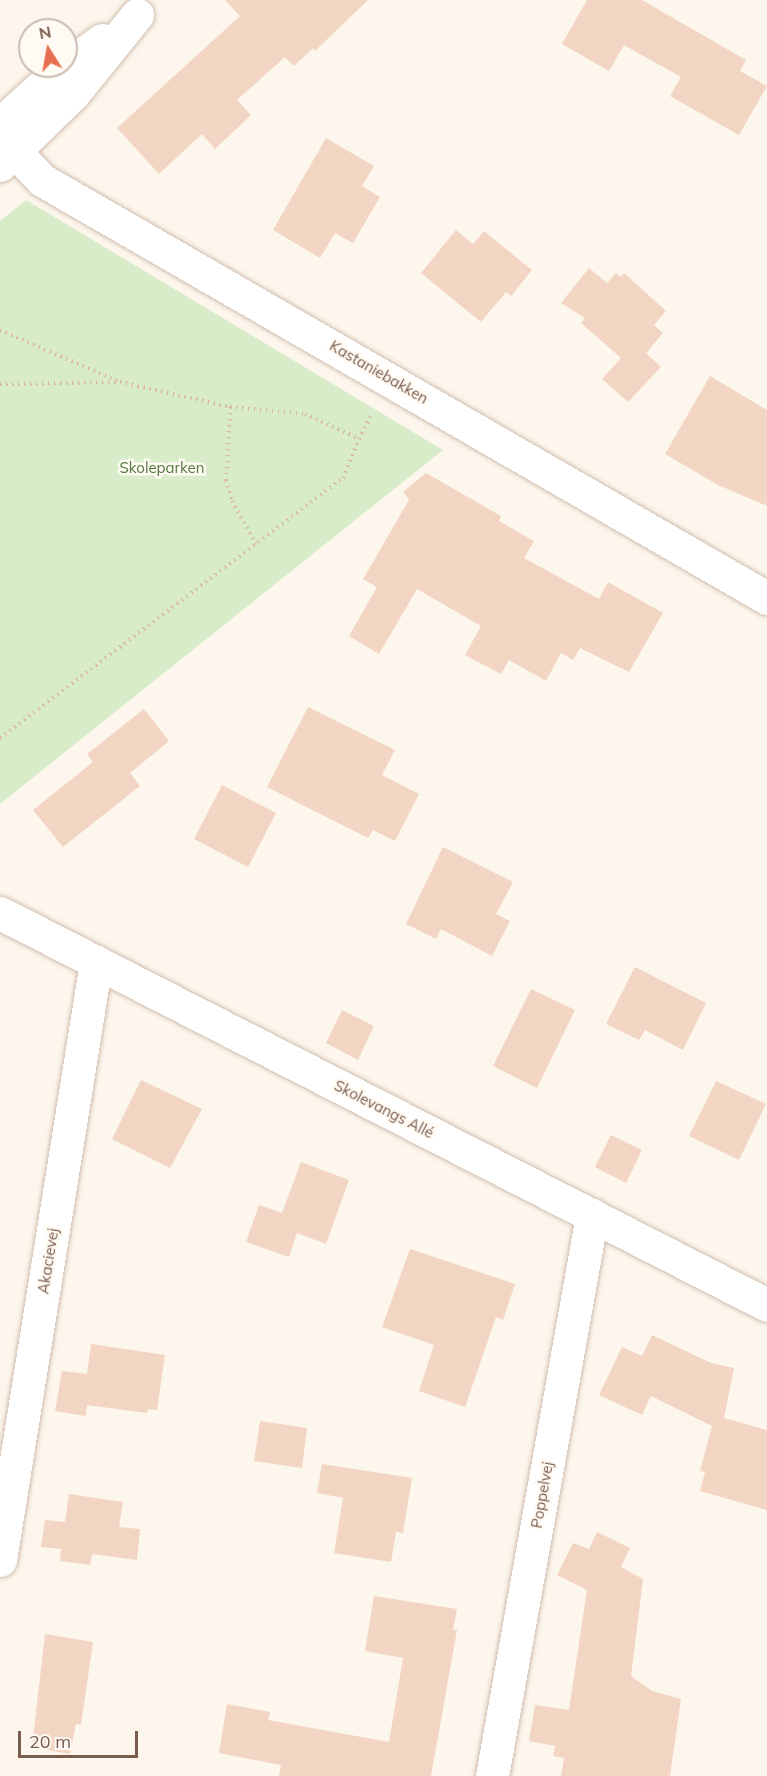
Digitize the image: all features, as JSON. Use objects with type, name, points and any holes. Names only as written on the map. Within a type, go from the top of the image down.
[{"type":"street","points":[[4,144],[73,94],[144,7]]},
{"type":"street","name":"Kastaniebakken","points":[[4,144],[42,180],[390,378],[767,598]]},
{"type":"street","name":"Skolevangs Allé","points":[[0,913],[767,1305]]},
{"type":"street","name":"Akacievej","points":[[0,1560],[96,962]]},
{"type":"street","name":"Poppelvej","points":[[492,1776],[592,1215]]},
{"type":"path","points":[[0,330],[120,382],[230,407],[305,414],[359,439]]},
{"type":"path","points":[[0,738],[343,478],[359,439],[390,378]]},
{"type":"path","points":[[0,384],[120,382]]},
{"type":"path","points":[[230,407],[226,480],[232,501],[256,544]]},
{"type":"green space","name":"Skoleparken","points":[[26,200],[443,450],[0,804],[0,221]]},
{"type":"building","points":[[225,0],[368,0],[315,51],[313,48],[294,66],[285,57],[237,100],[251,115],[215,149],[202,134],[159,174],[117,128],[240,16]]},
{"type":"building","points":[[587,0],[642,0],[746,60],[740,71],[767,86],[739,135],[670,96],[681,77],[624,45],[609,71],[562,44]]},
{"type":"building","points":[[326,138],[374,166],[362,186],[380,197],[353,243],[335,233],[320,258],[273,230]]},
{"type":"building","points":[[456,230],[473,244],[484,231],[532,270],[511,296],[506,292],[481,322],[421,273]]},
{"type":"building","points":[[589,268],[607,283],[616,273],[621,277],[624,273],[666,311],[654,325],[663,333],[646,353],[661,367],[628,402],[602,379],[621,358],[581,323],[585,318],[561,303]]},
{"type":"building","points":[[710,376],[767,410],[767,506],[718,485],[665,454]]},
{"type":"building","points":[[426,473],[501,516],[499,521],[534,541],[524,558],[599,599],[608,582],[663,613],[629,672],[580,648],[573,660],[561,653],[546,681],[509,660],[501,674],[465,655],[481,626],[417,589],[379,654],[349,636],[377,587],[363,579],[409,500],[403,492]]},
{"type":"building","points":[[308,707],[395,750],[382,775],[419,794],[395,841],[373,830],[368,838],[267,787]]},
{"type":"building","points":[[144,709],[169,741],[130,773],[140,786],[63,847],[33,810],[93,762],[87,754]]},
{"type":"building","points":[[222,785],[276,813],[248,867],[194,839]]},
{"type":"building","points":[[443,847],[513,882],[496,914],[510,921],[492,956],[441,929],[436,939],[406,924]]},
{"type":"building","points":[[635,967],[706,1003],[683,1050],[645,1030],[639,1040],[606,1024]]},
{"type":"building","points":[[531,989],[575,1010],[537,1088],[493,1066]]},
{"type":"building","points":[[342,1010],[374,1026],[358,1060],[326,1043]]},
{"type":"building","points":[[141,1080],[202,1109],[170,1168],[112,1139]]},
{"type":"building","points":[[716,1081],[766,1104],[739,1160],[689,1136]]},
{"type":"building","points":[[611,1135],[642,1150],[626,1183],[595,1167]]},
{"type":"building","points":[[301,1162],[349,1180],[326,1244],[297,1233],[289,1257],[246,1242],[259,1205],[282,1213]]},
{"type":"building","points":[[410,1249],[515,1284],[503,1320],[496,1317],[465,1407],[419,1391],[434,1345],[382,1327]]},
{"type":"building","points":[[652,1335],[711,1363],[734,1368],[724,1418],[767,1430],[767,1510],[700,1491],[705,1472],[700,1471],[712,1426],[651,1396],[642,1415],[599,1395],[622,1347],[642,1356]]},
{"type":"building","points":[[91,1344],[165,1355],[157,1410],[148,1409],[147,1413],[87,1405],[86,1416],[55,1411],[62,1371],[87,1374]]},
{"type":"building","points":[[260,1421],[307,1428],[302,1468],[254,1461]]},
{"type":"building","points":[[322,1464],[412,1478],[403,1533],[396,1532],[391,1562],[334,1553],[343,1498],[317,1493]]},
{"type":"building","points":[[69,1494],[123,1502],[119,1527],[140,1529],[137,1560],[92,1554],[90,1565],[60,1561],[61,1549],[41,1547],[45,1520],[65,1522]]},
{"type":"building","points":[[597,1532],[630,1548],[621,1567],[643,1579],[631,1676],[652,1691],[681,1699],[670,1776],[561,1776],[564,1758],[553,1756],[555,1746],[529,1741],[535,1705],[569,1710],[587,1590],[557,1575],[573,1543],[589,1549]]},
{"type":"building","points":[[374,1596],[457,1609],[453,1630],[457,1630],[431,1776],[279,1776],[281,1765],[219,1753],[227,1704],[270,1712],[268,1720],[389,1742],[403,1658],[365,1651]]},
{"type":"building","points":[[45,1634],[93,1642],[81,1725],[76,1724],[70,1754],[32,1747]]}]
